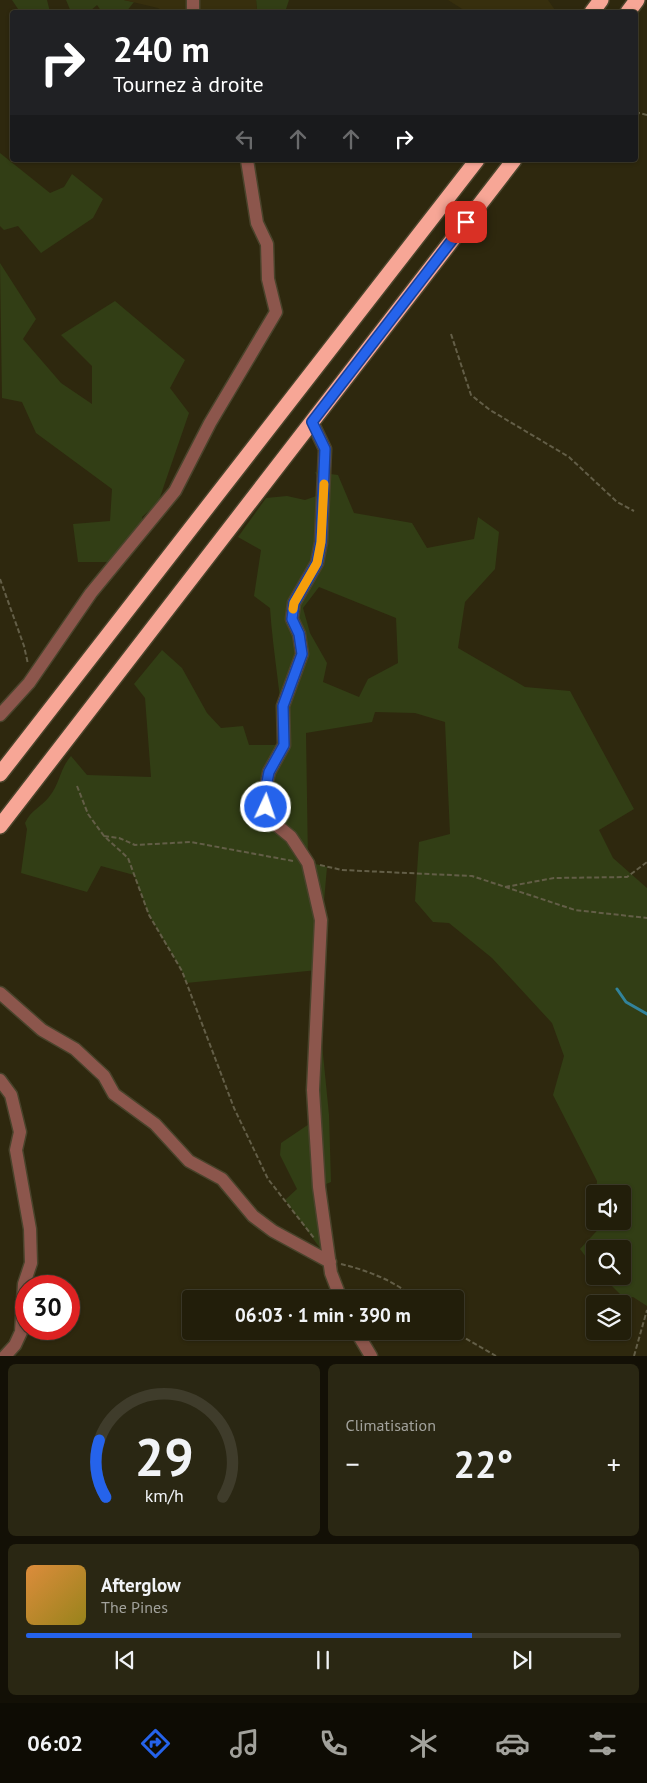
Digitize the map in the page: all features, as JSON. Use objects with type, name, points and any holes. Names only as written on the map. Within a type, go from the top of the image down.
[{"type":"highway","points":[[0,774],[475,162]]},
{"type":"highway","points":[[0,826],[512,162]]},
{"type":"street","points":[[0,715],[29,683],[91,593],[175,491],[210,423],[276,312],[268,279],[267,244],[257,223],[247,162]]},
{"type":"street","points":[[312,422],[325,449],[321,542],[317,563],[294,603],[292,619],[299,634],[302,654],[283,706],[284,745],[269,772],[264,797],[268,818],[291,837],[308,863],[321,920],[313,1090],[319,1187],[330,1262],[338,1290]]},
{"type":"street","points":[[0,993],[42,1030],[75,1049],[104,1076],[114,1094],[155,1124],[190,1161],[222,1179],[253,1216],[273,1231],[330,1262]]},
{"type":"street","points":[[0,1080],[11,1095],[20,1132],[16,1150],[30,1229],[30,1263],[24,1284],[21,1332],[5,1352]]},
{"type":"street","points":[[361,1340],[371,1356]]},
{"type":"path","points":[[451,334],[471,395],[490,410],[569,457],[617,502],[634,511]]},
{"type":"path","points":[[0,578],[24,646],[29,671],[29,683]]},
{"type":"path","points":[[77,786],[88,814],[104,836],[128,858],[149,915],[182,972],[234,1108],[268,1179],[315,1240]]},
{"type":"path","points":[[104,836],[119,838],[135,845],[191,842],[342,870],[472,876],[575,910],[647,918]]},
{"type":"path","points":[[504,887],[554,878],[627,877],[647,862]]},
{"type":"path","points":[[330,1262],[361,1269],[405,1290]]},
{"type":"path","points":[[634,1356],[647,1310]]},
{"type":"path","points":[[464,1337],[496,1356]]},
{"type":"green space","points":[[12,0],[47,0],[50,10],[19,10]]},
{"type":"green space","points":[[66,0],[124,0],[134,2],[128,10],[101,10],[97,5],[91,10],[70,10]]},
{"type":"green space","points":[[256,0],[289,0],[286,10],[257,10]]},
{"type":"green space","points":[[0,153],[50,193],[64,187],[72,174],[103,199],[93,218],[41,253],[18,226],[4,230],[0,226]]},
{"type":"green space","points":[[0,263],[36,319],[23,339],[61,383],[92,404],[92,366],[61,335],[115,301],[185,360],[170,388],[189,413],[158,503],[142,517],[146,536],[122,544],[117,562],[78,562],[73,524],[110,521],[112,489],[36,433],[22,402],[2,398]]},
{"type":"green space","points":[[315,472],[338,475],[354,513],[412,523],[427,548],[474,539],[478,517],[499,532],[495,569],[465,602],[458,648],[525,687],[570,691],[634,809],[599,830],[613,858],[647,888],[647,1306],[631,1298],[631,1295],[621,1295],[611,1285],[631,1285],[631,1240],[588,1240],[598,1230],[631,1230],[631,1185],[597,1185],[597,1181],[553,1095],[564,1056],[552,1023],[492,958],[449,923],[433,922],[415,901],[419,842],[450,834],[445,722],[415,713],[375,712],[372,722],[306,733],[308,862],[327,867],[318,970],[186,983],[182,971],[149,915],[134,875],[101,866],[87,892],[21,873],[27,829],[25,823],[30,815],[53,792],[64,766],[71,756],[87,775],[151,777],[145,698],[134,684],[162,650],[182,668],[207,713],[221,728],[243,726],[249,745],[284,745],[270,608],[254,596],[261,550],[238,537],[266,498],[287,496],[305,500],[325,493]],"holes":[[[319,587],[396,618],[398,663],[368,679],[359,697],[323,682],[327,663],[310,633],[303,608]]]},
{"type":"green space","points":[[315,1044],[322,1044],[329,1115],[331,1182],[319,1187],[330,1262],[285,1200],[297,1189],[280,1155],[281,1143],[315,1120]]},
{"type":"green space","points":[[586,1243],[586,1257],[580,1249]]},
{"type":"sand","points":[[124,0],[256,0],[257,10],[161,10]]},
{"type":"sand","points":[[448,0],[548,0],[555,10],[464,10]]},
{"type":"waterway","points":[[617,989],[626,1002],[647,1014]]},
{"type":"slow traffic","points":[[293,609],[294,603],[317,563],[321,542],[324,484]]},
{"type":"route","points":[[266,807],[264,797],[269,772],[284,745],[283,706],[302,654],[299,634],[292,619],[294,603],[317,563],[321,542],[325,449],[312,422],[466,222]]}]
